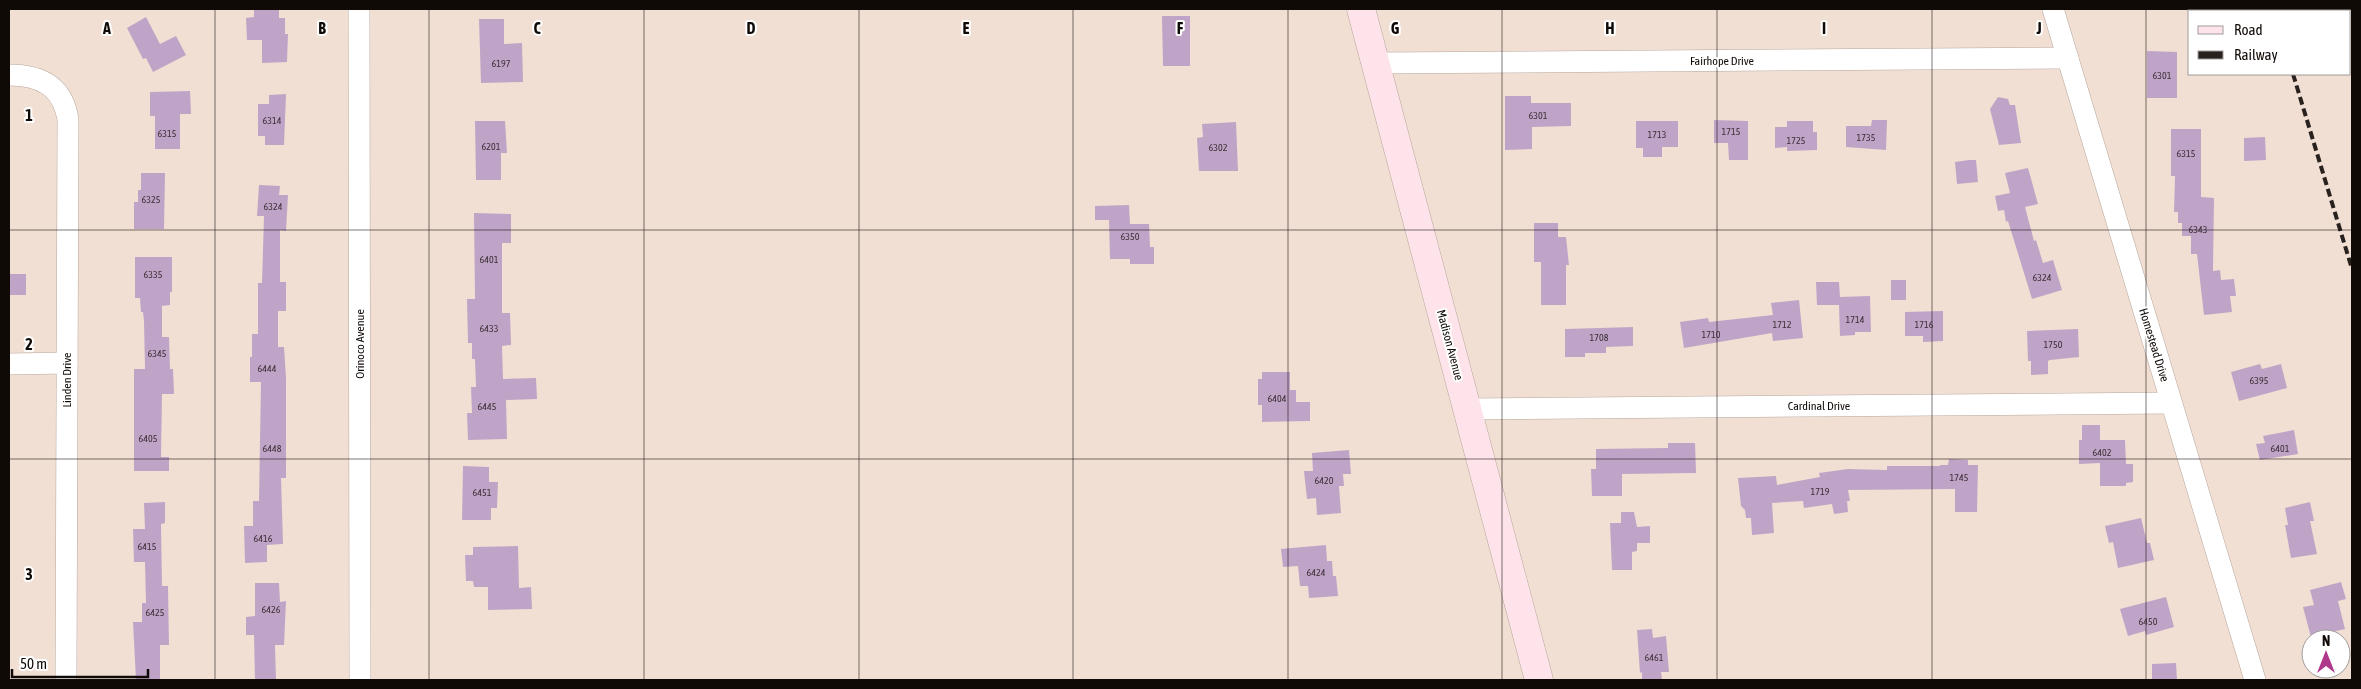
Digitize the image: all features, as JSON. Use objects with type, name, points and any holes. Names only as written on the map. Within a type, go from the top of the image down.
[{"type":"main road","name":"Madison Avenue","points":[[1362,9],[1539,680]]},
{"type":"street","name":"Orinoco Avenue","points":[[359,9],[360,680]]},
{"type":"street","name":"Homestead Drive","points":[[2053,9],[2255,680]]},
{"type":"street","name":"Fairhope Drive","points":[[1376,63],[2068,58]]},
{"type":"street","name":"Linden Drive","points":[[9,75],[34,76],[50,86],[64,105],[68,120],[66,680]]},
{"type":"street","points":[[9,364],[67,363]]},
{"type":"street","name":"Cardinal Drive","points":[[1467,409],[2171,403]]},
{"type":"building","points":[[254,9],[279,9],[279,18],[285,18],[285,34],[288,34],[287,62],[262,63],[262,40],[247,40],[246,18],[254,17]]},
{"type":"building","points":[[1162,16],[1190,16],[1190,66],[1163,66]]},
{"type":"building","points":[[146,17],[160,44],[176,36],[186,55],[153,72],[146,58],[143,59],[127,28]]},
{"type":"building","points":[[479,19],[504,19],[504,44],[522,43],[523,82],[481,83]]},
{"type":"building","points":[[2147,51],[2177,52],[2177,98],[2147,98]]},
{"type":"building","points":[[190,91],[191,114],[180,114],[180,149],[155,149],[155,116],[150,116],[150,92]]},
{"type":"building","points":[[286,94],[284,145],[265,145],[265,136],[258,136],[258,104],[269,104],[269,95]]},
{"type":"building","points":[[1505,96],[1531,96],[1531,103],[1571,103],[1571,126],[1532,127],[1532,149],[1505,150]]},
{"type":"building","points":[[1998,97],[2008,99],[2010,105],[2015,105],[2021,143],[1999,145],[1990,109]]},
{"type":"building","points":[[1714,120],[1748,121],[1748,160],[1729,160],[1728,143],[1714,143]]},
{"type":"building","points":[[1872,120],[1887,120],[1886,150],[1846,147],[1846,126],[1871,126]]},
{"type":"building","points":[[475,121],[505,121],[507,153],[501,153],[501,180],[476,180]]},
{"type":"building","points":[[1636,121],[1678,121],[1678,147],[1662,147],[1662,157],[1643,157],[1643,148],[1636,148]]},
{"type":"building","points":[[1787,121],[1813,121],[1813,132],[1817,132],[1817,150],[1787,151],[1787,147],[1775,148],[1775,127],[1787,127]]},
{"type":"building","points":[[1236,122],[1238,171],[1199,171],[1197,138],[1203,137],[1202,124]]},
{"type":"building","points":[[2171,129],[2201,129],[2201,197],[2214,198],[2213,271],[2220,270],[2221,280],[2234,279],[2236,296],[2230,296],[2232,312],[2204,315],[2197,254],[2191,254],[2191,236],[2182,236],[2182,223],[2178,223],[2178,212],[2174,212],[2175,176],[2171,176]]},
{"type":"building","points":[[2265,137],[2266,160],[2244,161],[2244,138]]},
{"type":"building","points":[[1976,160],[1978,182],[1957,184],[1955,162]]},
{"type":"building","points":[[2028,168],[2038,204],[2025,207],[2034,241],[2036,240],[2043,263],[2053,260],[2062,290],[2032,299],[2008,221],[2006,222],[2004,210],[1998,211],[1995,196],[2010,193],[2005,173]]},
{"type":"building","points":[[141,173],[165,173],[164,229],[134,229],[134,202],[138,202],[138,190],[141,190]]},
{"type":"building","points":[[259,185],[280,186],[279,195],[288,195],[286,231],[280,230],[280,282],[286,282],[286,311],[278,311],[278,347],[284,347],[286,378],[286,478],[281,478],[283,544],[267,545],[267,562],[245,563],[244,526],[253,526],[253,501],[259,501],[261,382],[250,382],[250,357],[252,357],[252,334],[258,334],[258,283],[262,283],[264,216],[257,216]]},
{"type":"building","points":[[1129,205],[1130,224],[1149,224],[1150,247],[1154,247],[1154,264],[1130,264],[1130,259],[1110,259],[1109,220],[1095,220],[1095,206]]},
{"type":"building","points":[[474,213],[511,214],[511,243],[502,243],[502,313],[510,313],[511,345],[502,346],[503,379],[536,378],[537,399],[506,400],[507,439],[468,440],[467,413],[472,413],[471,387],[476,387],[475,359],[472,359],[472,343],[468,343],[467,299],[475,299]]},
{"type":"building","points":[[1534,223],[1558,223],[1558,237],[1566,237],[1569,265],[1566,265],[1566,305],[1541,305],[1541,262],[1534,262]]},
{"type":"building","points":[[135,257],[172,257],[170,305],[162,306],[162,337],[169,337],[170,369],[173,369],[174,394],[162,394],[161,457],[169,457],[169,471],[134,471],[134,369],[145,369],[143,312],[141,312],[140,298],[135,298]]},
{"type":"building","points":[[9,274],[26,274],[26,295],[9,295]]},
{"type":"building","points":[[1891,280],[1906,280],[1906,300],[1891,300]]},
{"type":"building","points":[[1816,282],[1839,282],[1840,297],[1870,296],[1871,332],[1855,332],[1855,335],[1840,336],[1839,305],[1817,305]]},
{"type":"building","points":[[1799,300],[1803,338],[1773,341],[1772,333],[1684,348],[1680,322],[1708,318],[1709,322],[1773,315],[1771,303]]},
{"type":"building","points":[[1943,311],[1943,341],[1923,342],[1923,336],[1905,336],[1905,312]]},
{"type":"building","points":[[1633,327],[1633,346],[1606,347],[1606,353],[1585,353],[1585,357],[1565,357],[1565,329]]},
{"type":"building","points":[[2078,329],[2079,357],[2050,360],[2048,361],[2048,374],[2031,375],[2031,361],[2028,361],[2027,331]]},
{"type":"building","points":[[2260,364],[2262,369],[2281,364],[2287,388],[2239,401],[2231,372]]},
{"type":"building","points":[[1262,372],[1290,372],[1290,390],[1296,390],[1296,402],[1310,402],[1310,421],[1262,422],[1262,405],[1258,405],[1258,379],[1262,379]]},
{"type":"building","points":[[2082,425],[2100,425],[2100,440],[2125,440],[2126,464],[2133,464],[2133,482],[2126,483],[2126,486],[2100,486],[2100,463],[2079,464],[2079,440],[2082,440]]},
{"type":"building","points":[[2294,430],[2298,454],[2260,460],[2256,444],[2265,443],[2263,436]]},
{"type":"building","points":[[1668,443],[1695,443],[1696,473],[1622,474],[1622,496],[1592,496],[1591,469],[1596,469],[1596,449],[1668,448]]},
{"type":"building","points":[[1349,450],[1351,474],[1343,474],[1344,486],[1339,486],[1341,513],[1317,515],[1316,498],[1307,499],[1304,471],[1313,471],[1312,453]]},
{"type":"building","points":[[1949,459],[1968,460],[1968,465],[1978,465],[1977,512],[1955,512],[1955,489],[1848,490],[1850,501],[1847,501],[1848,512],[1834,514],[1832,504],[1804,508],[1803,501],[1772,503],[1774,533],[1752,535],[1751,518],[1746,518],[1745,510],[1741,506],[1738,478],[1776,476],[1777,485],[1820,477],[1819,473],[1848,469],[1887,470],[1887,466],[1948,465]]},
{"type":"building","points":[[463,466],[489,467],[489,482],[498,482],[497,508],[491,508],[491,520],[462,520]]},
{"type":"building","points":[[165,502],[165,523],[161,524],[162,586],[168,586],[169,645],[160,645],[160,680],[136,680],[133,622],[142,622],[142,603],[146,603],[145,562],[134,562],[133,529],[145,529],[144,503]]},
{"type":"building","points":[[2310,502],[2314,521],[2310,521],[2317,554],[2291,558],[2285,525],[2288,525],[2285,508]]},
{"type":"building","points":[[1621,512],[1634,512],[1637,527],[1650,526],[1650,543],[1637,543],[1637,551],[1632,552],[1632,570],[1612,570],[1610,523],[1621,523]]},
{"type":"building","points":[[2141,518],[2147,543],[2150,543],[2154,560],[2118,568],[2113,542],[2109,543],[2105,526]]},
{"type":"building","points":[[1326,545],[1327,561],[1332,561],[1333,576],[1336,576],[1338,596],[1309,598],[1308,586],[1300,586],[1298,566],[1283,567],[1281,549]]},
{"type":"building","points":[[518,546],[519,588],[531,587],[532,609],[488,610],[488,587],[474,587],[473,581],[466,581],[465,555],[473,555],[473,547]]},
{"type":"building","points":[[2341,582],[2346,599],[2338,601],[2345,629],[2309,629],[2303,607],[2314,605],[2310,590]]},
{"type":"building","points":[[255,583],[279,583],[280,602],[286,601],[284,645],[275,645],[276,680],[255,680],[254,635],[246,635],[246,617],[255,616]]},
{"type":"building","points":[[2166,597],[2174,627],[2146,635],[2145,631],[2128,636],[2120,609]]},
{"type":"building","points":[[1652,629],[1653,638],[1666,636],[1669,672],[1661,672],[1662,680],[1642,680],[1637,630]]},
{"type":"building","points":[[2176,663],[2177,680],[2152,680],[2152,664]]},
{"type":"railway","points":[[2293,75],[2352,269]]}]
